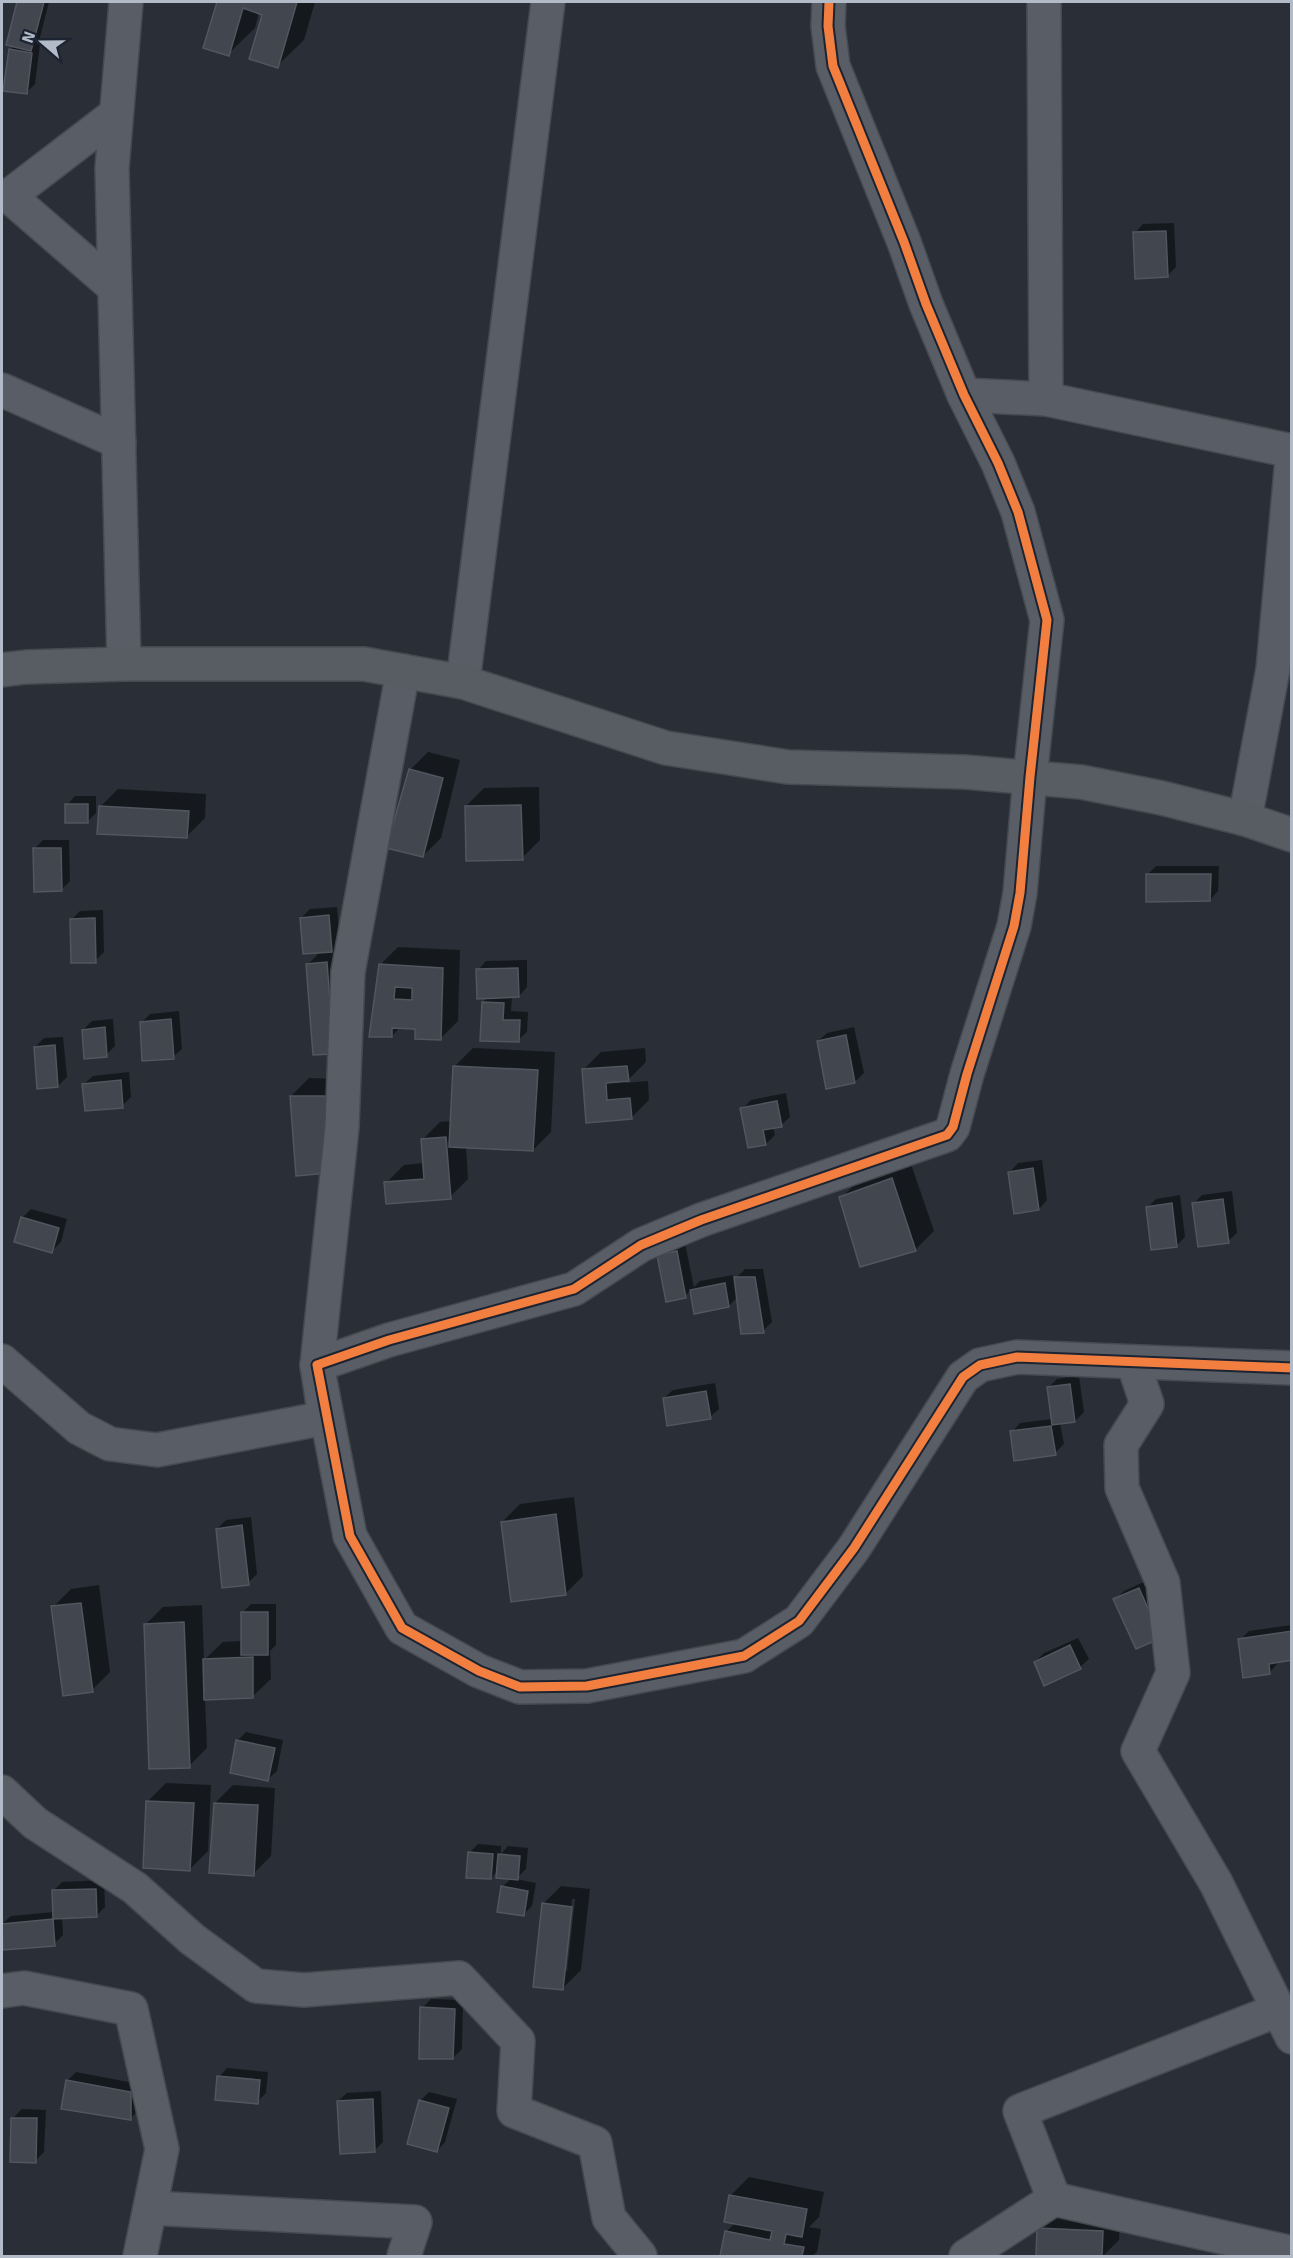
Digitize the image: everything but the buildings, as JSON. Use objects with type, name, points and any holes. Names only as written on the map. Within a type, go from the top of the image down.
[{"type":"street","points":[[124,664],[112,168],[126,2]]},
{"type":"street","points":[[463,682],[548,2]]},
{"type":"street","points":[[317,1365],[389,1340],[574,1289],[641,1245],[701,1220],[947,1135],[953,1127],[967,1074],[1014,926],[1020,892],[1047,620],[1018,512],[998,463],[964,395],[926,304],[904,242],[833,66],[828,26],[829,2]]},
{"type":"street","points":[[1044,2],[1046,399]]},
{"type":"street","points":[[114,287],[9,196],[116,114]]},
{"type":"street","points":[[2,390],[118,442]]},
{"type":"street","points":[[964,395],[1046,399],[1292,451]]},
{"type":"street","points":[[1245,819],[1273,669],[1292,459]]},
{"type":"street","points":[[2,670],[26,667],[124,664],[364,664],[463,682],[666,748],[789,767],[965,772],[1081,782],[1162,798],[1245,819],[1292,835]]},
{"type":"street","points":[[2,1361],[79,1428],[110,1444],[157,1450],[325,1418],[317,1365],[342,1127],[348,972],[404,671]]},
{"type":"street","points":[[317,1365],[350,1536],[402,1628],[479,1671],[520,1687],[587,1686],[744,1656],[799,1621],[854,1548],[963,1377],[980,1365],[1017,1357],[1292,1368]]},
{"type":"street","points":[[1054,2199],[1020,2111],[1285,2023],[1216,1883],[1138,1751],[1173,1673],[1163,1583],[1122,1488],[1121,1445],[1147,1404],[1133,1362]]},
{"type":"street","points":[[2,1792],[35,1822],[135,1888],[192,1939],[256,1986],[304,1990],[459,1978],[518,2041],[514,2111],[595,2143],[609,2218],[605,2256]]},
{"type":"street","points":[[2,1991],[24,1988],[131,2009],[162,2149],[140,2256]]},
{"type":"street","points":[[966,2256],[1054,2199],[1292,2253]]},
{"type":"street","points":[[150,2208],[415,2222],[404,2256]]},
{"type":"street","points":[[609,2218],[640,2256]]},
{"type":"cycle path","points":[[829,2],[828,26],[833,66],[904,242],[926,304],[964,395],[998,463],[1018,512],[1047,620],[1020,893],[1014,926],[967,1074],[953,1127],[947,1135],[701,1220],[641,1245],[574,1289],[389,1340],[317,1365],[350,1536],[402,1628],[479,1671],[520,1687],[587,1686],[744,1656],[799,1621],[854,1548],[963,1377],[980,1365],[1017,1357],[1292,1368]]}]
